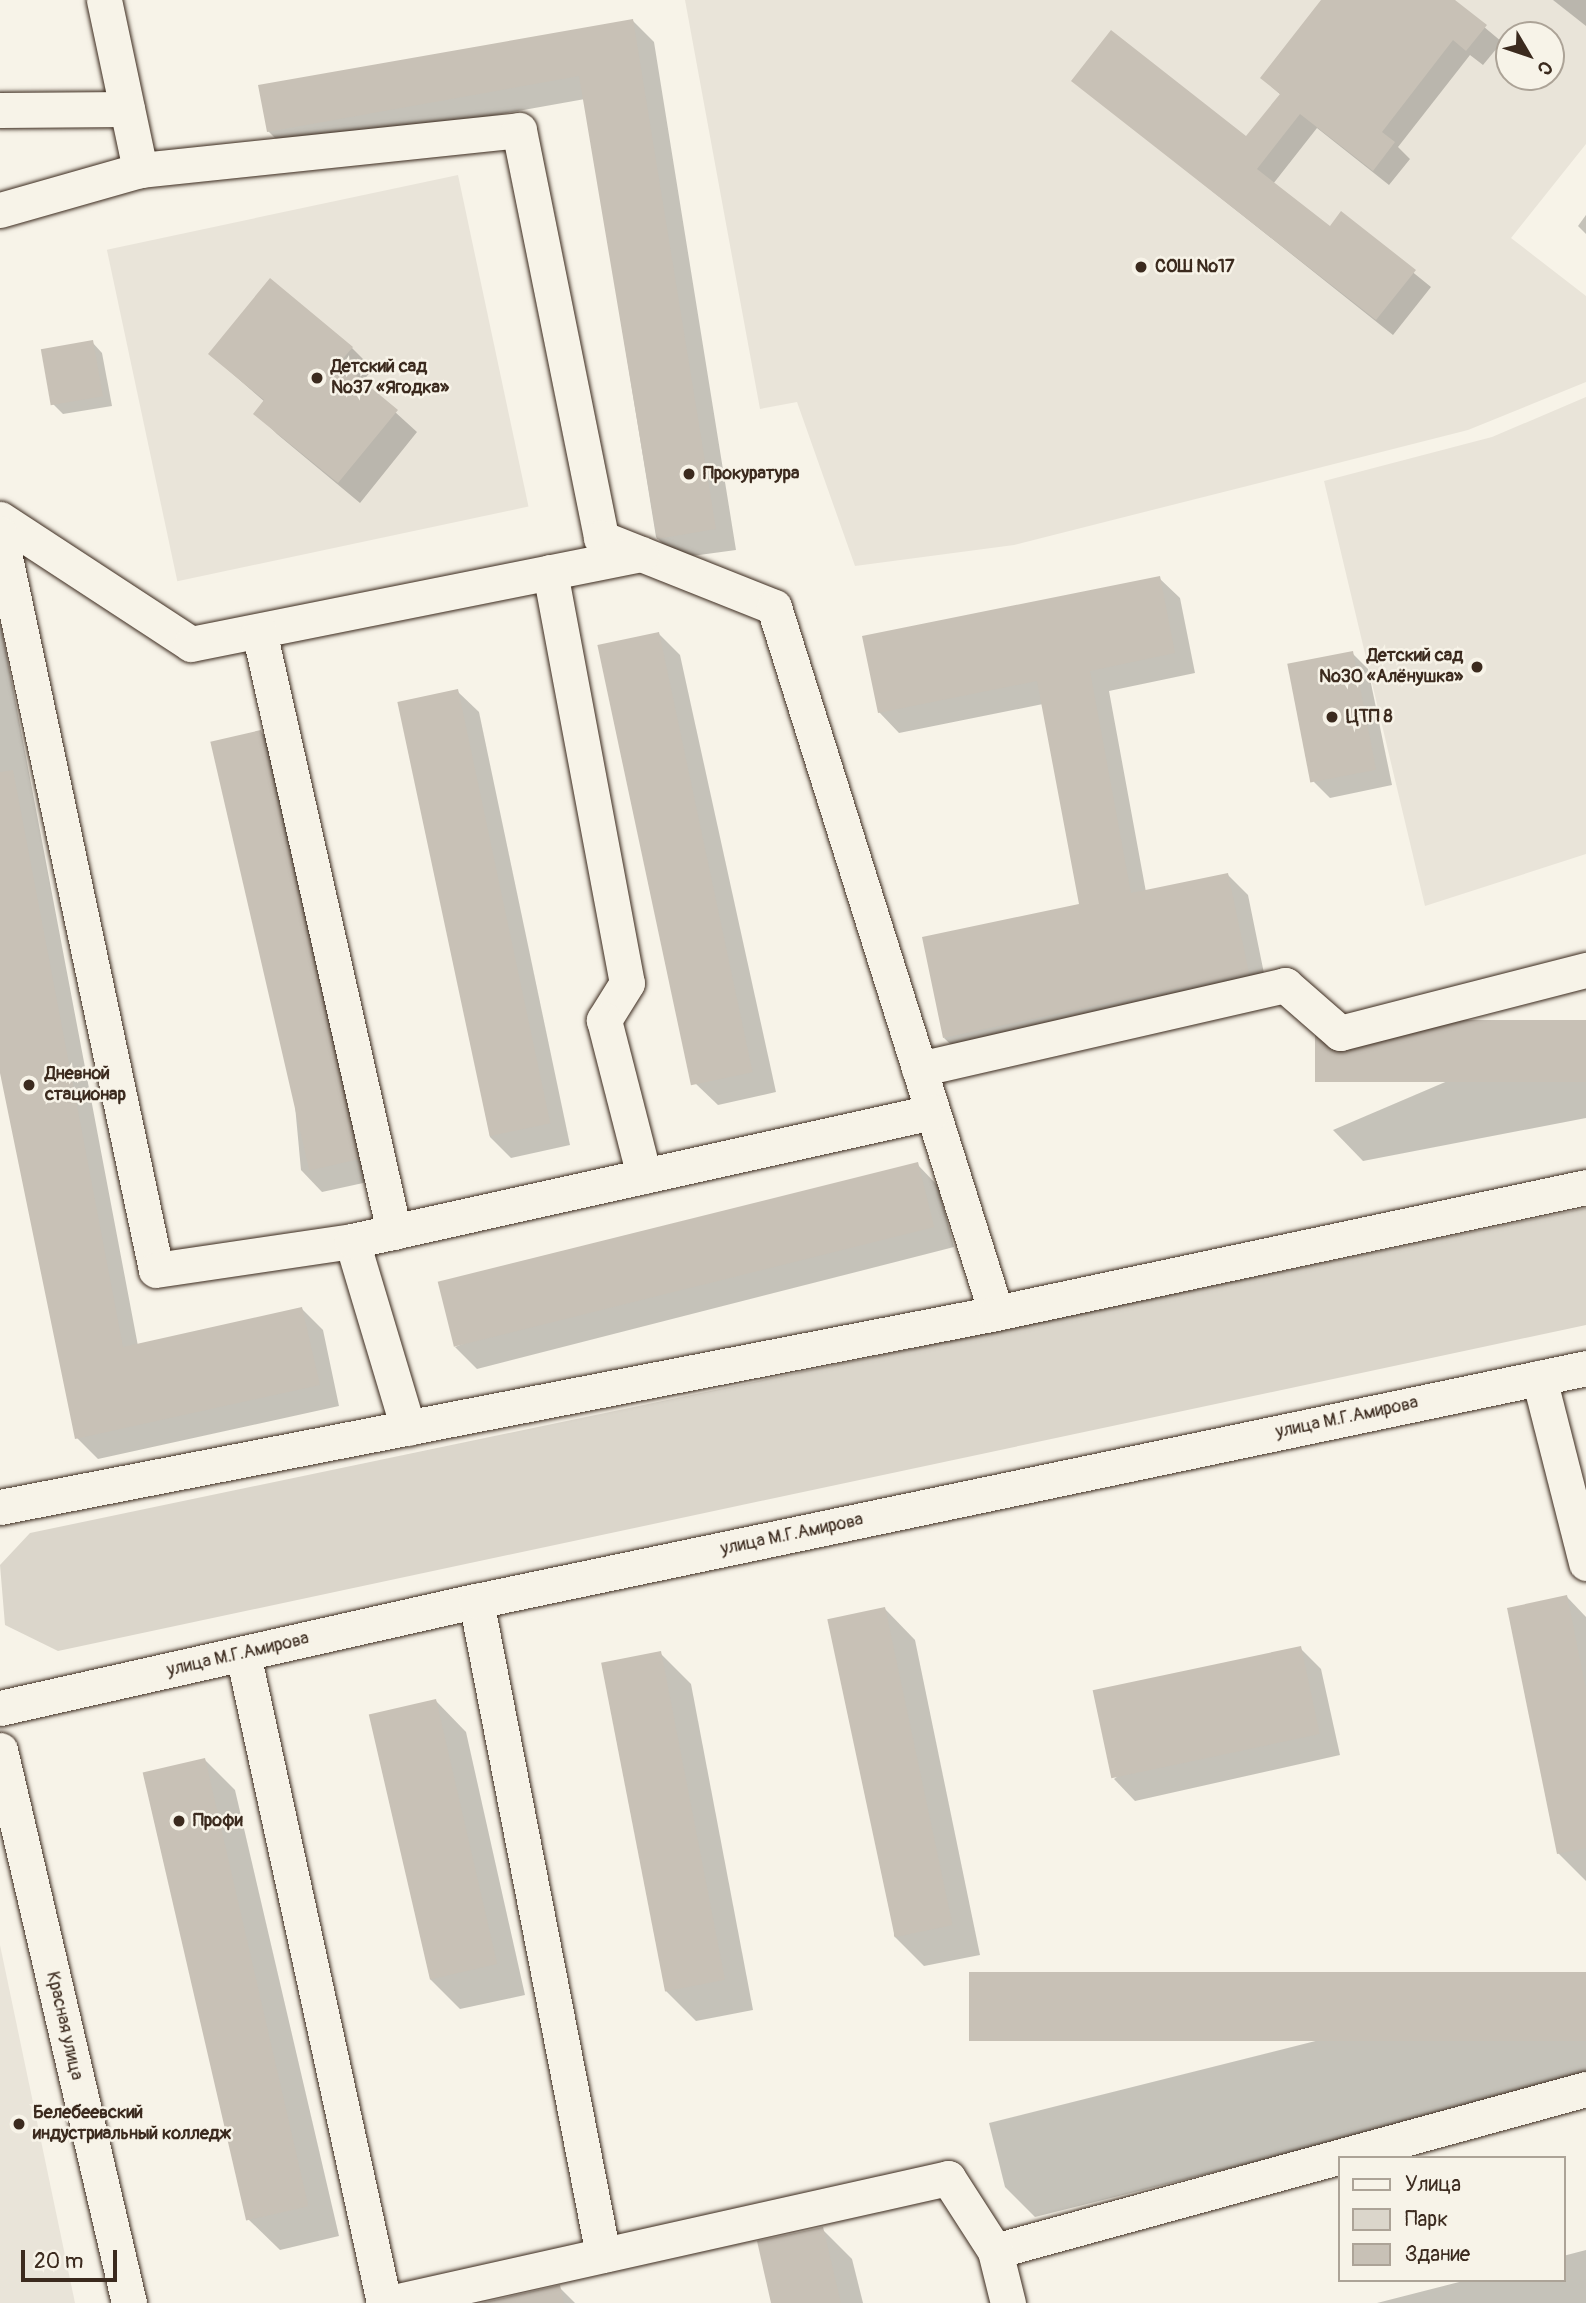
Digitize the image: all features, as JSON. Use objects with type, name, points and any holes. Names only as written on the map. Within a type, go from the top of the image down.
[{"type":"street","points":[[104,0],[140,170]]},
{"type":"street","points":[[0,110],[127,109]]},
{"type":"street","points":[[0,210],[140,170],[519,130],[601,538],[774,607],[996,1313]]},
{"type":"street","points":[[0,519],[191,644],[641,554]]},
{"type":"street","points":[[0,534],[156,1270],[352,1241],[932,1112]]},
{"type":"street","points":[[550,572],[627,983],[604,1020],[645,1177]]},
{"type":"street","points":[[259,631],[394,1232]]},
{"type":"street","points":[[919,1069],[1285,985],[1340,1033],[1586,970]]},
{"type":"street","points":[[0,1507],[996,1313],[1586,1187]]},
{"type":"street","points":[[352,1241],[408,1428]]},
{"type":"street","name":"улица М.Г.Амирова","points":[[0,1708],[476,1601],[1586,1368]]},
{"type":"street","points":[[1539,1378],[1586,1563]]},
{"type":"street","points":[[476,1601],[603,2255]]},
{"type":"street","points":[[243,1654],[387,2303],[948,2178],[995,2251],[1008,2303]]},
{"type":"street","name":"Красная улица","points":[[0,1750],[129,2303]]},
{"type":"street","points":[[1344,2156],[1586,2090]]},
{"type":"street","points":[[995,2251],[1338,2158]]},
{"type":"shaded area","name":"СОШ №17","points":[[685,0],[1586,0],[1586,144],[1511,238],[1586,296],[1586,382],[1468,430],[1014,545],[855,566],[797,402],[760,409]]},
{"type":"shaded area","name":"Детский сад №37 «Ягодка»","points":[[458,175],[528,507],[177,581],[107,250]]},
{"type":"shaded area","name":"Детский сад №30 «Алёнушка»","points":[[1586,397],[1586,854],[1425,906],[1324,481],[1492,437]]},
{"type":"shaded area","name":"Белебеевский индустриальный колледж","points":[[0,1945],[75,2303],[0,2303]]},
{"type":"green space","points":[[1586,1208],[1586,1325],[58,1651],[5,1625],[0,1565],[30,1533]]},
{"type":"building","points":[[1321,0],[1455,0],[1487,25],[1466,51],[1453,40],[1382,132],[1395,142],[1373,171],[1300,114],[1257,169],[1330,226],[1341,211],[1416,270],[1376,320],[1071,81],[1111,30],[1246,136],[1280,94],[1260,78]]},
{"type":"building","points":[[633,19],[716,529],[657,539],[579,76],[267,132],[258,85]]},
{"type":"building","points":[[270,278],[353,347],[340,362],[398,410],[338,483],[253,414],[264,400],[208,354]]},
{"type":"building","points":[[93,340],[103,396],[51,405],[41,349]]},
{"type":"building","points":[[1160,576],[1175,653],[1090,671],[1131,893],[1228,873],[1249,973],[943,1038],[922,937],[1079,904],[1037,681],[878,713],[862,636]]},
{"type":"building","points":[[659,632],[753,1072],[691,1085],[597,645]]},
{"type":"building","name":"ЦТП 8","points":[[1353,651],[1376,770],[1310,783],[1287,664]]},
{"type":"building","points":[[458,689],[550,1123],[490,1136],[397,702]]},
{"type":"building","points":[[261,730],[360,1159],[309,1170],[210,742]]},
{"type":"building","points":[[13,770],[123,1347],[302,1307],[320,1385],[75,1439],[0,1073],[0,772]]},
{"type":"building","points":[[1315,1020],[1586,1020],[1586,1082],[1315,1082]]},
{"type":"building","points":[[918,1162],[934,1227],[454,1347],[438,1282]]},
{"type":"building","points":[[1567,1595],[1586,1690],[1586,1848],[1557,1854],[1507,1608]]},
{"type":"building","points":[[885,1607],[953,1925],[895,1937],[827,1619]]},
{"type":"building","points":[[1301,1646],[1320,1734],[1111,1778],[1093,1690]]},
{"type":"building","points":[[661,1651],[725,1980],[665,1991],[601,1663]]},
{"type":"building","points":[[436,1699],[497,1964],[430,1980],[369,1715]]},
{"type":"building","points":[[205,1758],[308,2206],[246,2221],[143,1772]]},
{"type":"building","points":[[969,1972],[1586,1972],[1586,2041],[969,2041]]},
{"type":"building","points":[[823,2227],[841,2303],[771,2303],[757,2241]]},
{"type":"building","points":[[560,2285],[564,2303],[481,2303]]},
{"type":"place","name":"СОШ №17","points":[[1141,267]]},
{"type":"place","name":"Детский сад №37 «Ягодка»","points":[[317,378]]},
{"type":"place","name":"Прокуратура","points":[[689,474]]},
{"type":"place","name":"Детский сад №30 «Алёнушка»","points":[[1477,667]]},
{"type":"place","name":"ЦТП 8","points":[[1332,717]]},
{"type":"place","name":"Дневной стационар","points":[[29,1085]]},
{"type":"place","name":"Профи","points":[[179,1821]]},
{"type":"place","name":"Белебеевский индустриальный колледж","points":[[19,2124]]}]
